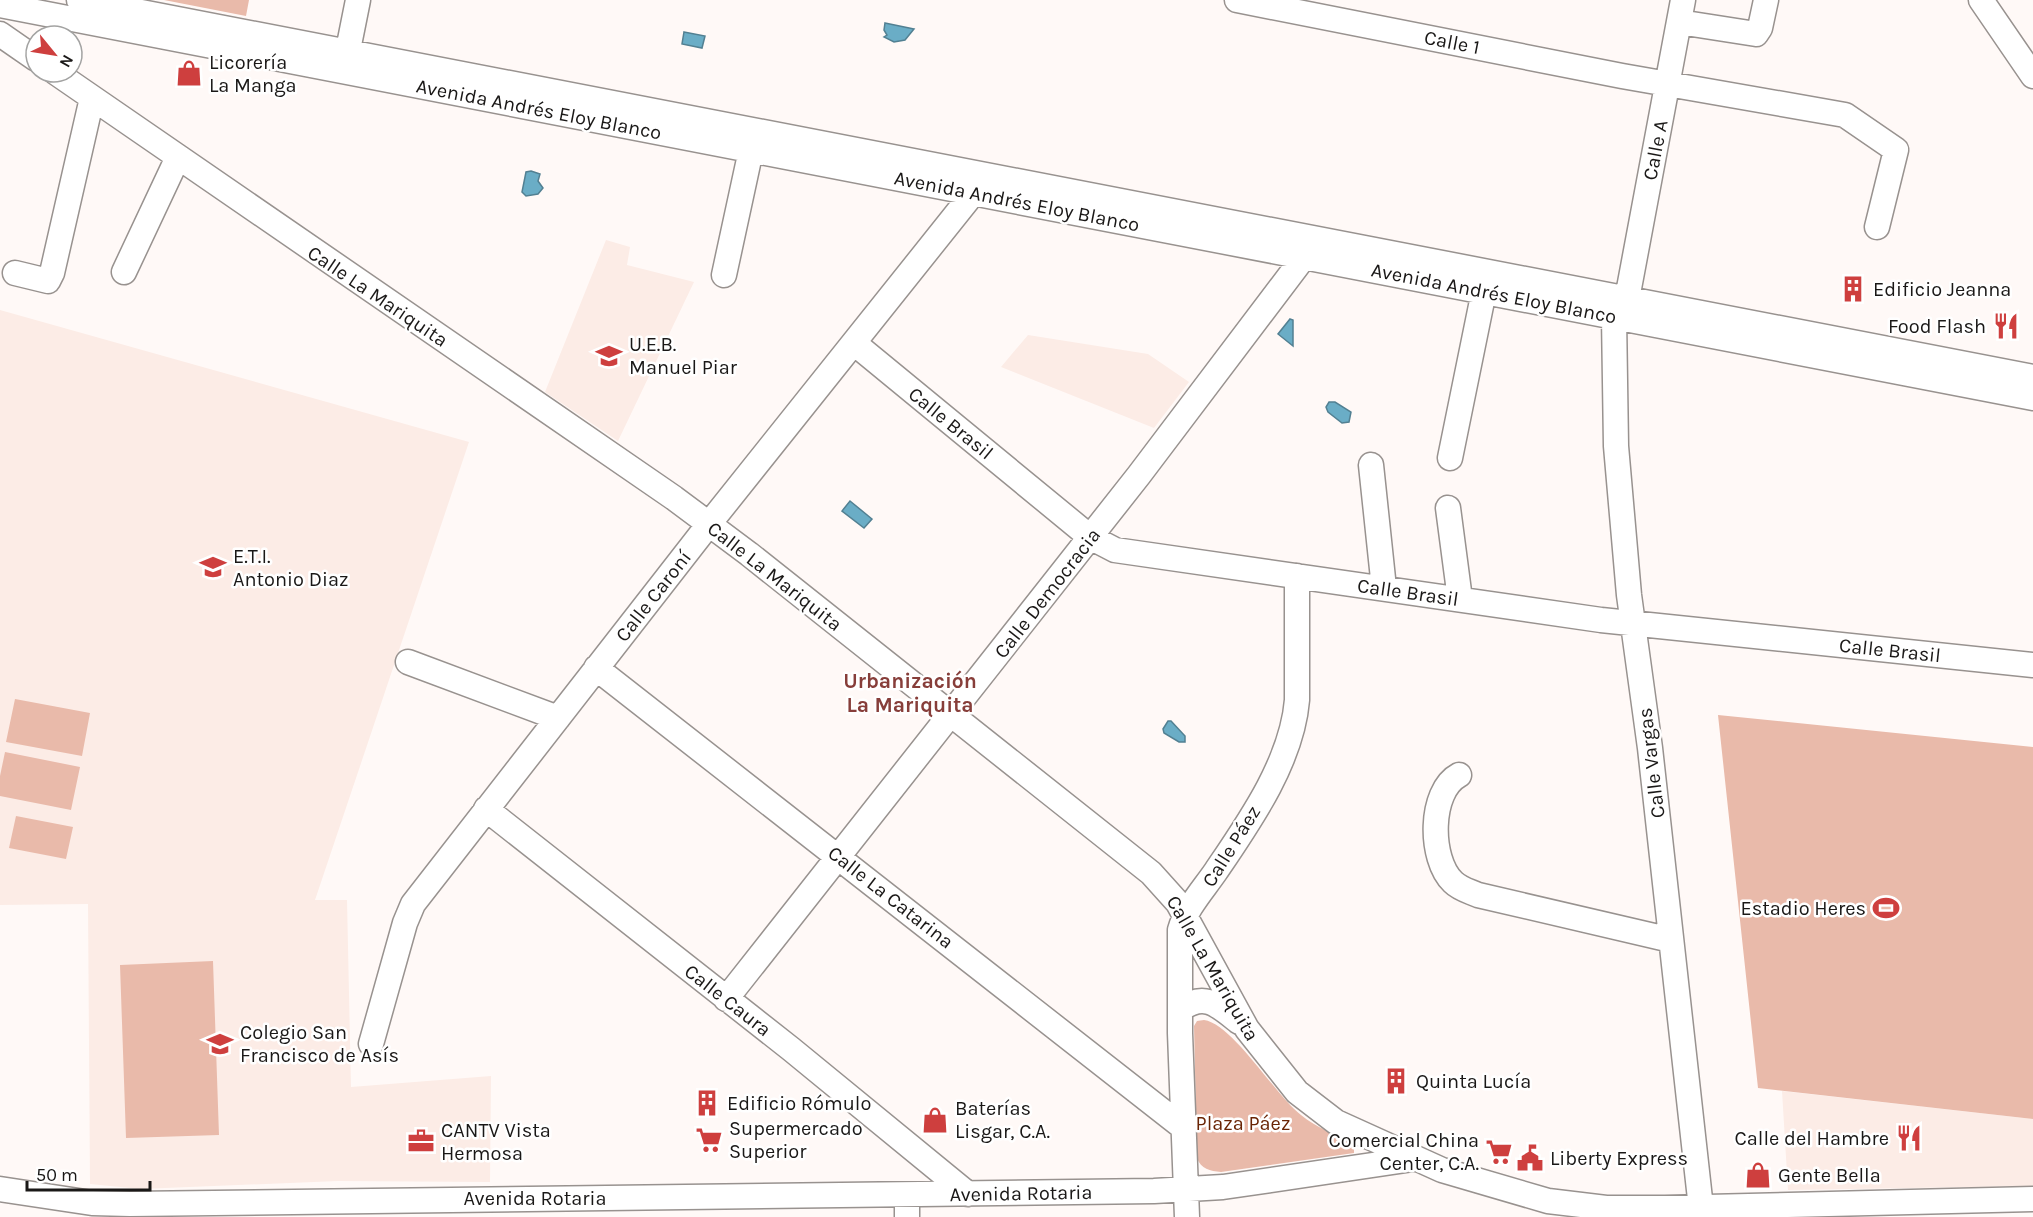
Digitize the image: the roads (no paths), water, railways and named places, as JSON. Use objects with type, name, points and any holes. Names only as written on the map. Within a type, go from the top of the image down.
[{"type":"street","name":"Avenida Andrés Eloy Blanco","points":[[79,0],[751,150],[980,184]]},
{"type":"street","points":[[346,61],[358,0]]},
{"type":"street","name":"Calle 1","points":[[1237,0],[1667,84],[1845,115],[1896,150],[1877,227]]},
{"type":"street","points":[[1681,11],[1756,34],[1760,28],[1766,0]]},
{"type":"street","points":[[1981,0],[2033,76]]},
{"type":"street","name":"Avenida Andrés Eloy Blanco","points":[[0,5],[346,61],[1621,308],[2033,398]]},
{"type":"street","name":"Calle A","points":[[1621,308],[1681,11]]},
{"type":"street","points":[[2,40],[24,52]]},
{"type":"street","name":"Calle La Mariquita","points":[[72,84],[640,474],[709,524],[1151,873],[1165,886],[1184,915],[1247,1029],[1283,1077],[1317,1108],[1360,1135],[1413,1159]]},
{"type":"street","points":[[15,273],[48,282],[52,273],[92,98]]},
{"type":"street","points":[[724,275],[751,150]]},
{"type":"street","points":[[124,272],[177,157]]},
{"type":"street","name":"Calle Caroní","points":[[371,1044],[405,923],[413,904],[709,524],[980,184]]},
{"type":"street","name":"Avenida Andrés Eloy Blanco","points":[[1311,248],[1484,291],[1621,308],[2033,376]]},
{"type":"street","name":"Calle Democracia","points":[[726,999],[1090,537],[1311,248]]},
{"type":"street","points":[[1450,458],[1484,291]]},
{"type":"street","name":"Calle Vargas","points":[[1621,308],[1616,446],[1633,623],[1701,1208]]},
{"type":"street","name":"Calle Brasil","points":[[854,343],[1090,537],[1115,550],[1633,623],[2033,665]]},
{"type":"street","points":[[1371,465],[1384,588]]},
{"type":"street","points":[[1448,508],[1460,599]]},
{"type":"street","name":"Calle Páez","points":[[1187,1189],[1179,940],[1184,915],[1220,865],[1287,751],[1296,718],[1297,576]]},
{"type":"street","points":[[408,662],[558,718]]},
{"type":"street","name":"Calle La Catarina","points":[[596,668],[1184,1128]]},
{"type":"street","points":[[1459,775],[1452,779],[1439,799],[1436,821],[1442,865],[1453,883],[1478,895],[1671,940]]},
{"type":"street","name":"Calle Caura","points":[[486,809],[968,1194]]},
{"type":"street","points":[[1180,1010],[1192,1000],[1206,1001],[1220,1007],[1247,1029]]},
{"type":"street","name":"Avenida Rotaria","points":[[0,1189],[47,1207],[108,1204],[362,1208],[907,1206],[968,1194],[1223,1187],[1413,1159],[1473,1180],[1539,1208],[1944,1209],[2033,1199]]},
{"type":"street","points":[[1187,1189],[1187,1217]]},
{"type":"water","points":[[885,23],[914,29],[905,40],[894,42],[884,37],[887,35],[884,30]]},
{"type":"water","points":[[684,32],[705,36],[702,48],[682,44]]},
{"type":"water","points":[[526,172],[540,174],[538,181],[543,188],[538,194],[526,196],[522,192]]},
{"type":"water","points":[[1290,319],[1293,320],[1293,346],[1278,334]]},
{"type":"water","points":[[1329,402],[1335,402],[1351,412],[1349,422],[1342,423],[1328,412],[1326,407]]},
{"type":"water","points":[[850,501],[872,519],[864,528],[842,511]]},
{"type":"water","points":[[1168,721],[1171,721],[1185,736],[1185,742],[1179,742],[1164,733],[1163,729]]},
{"type":"place","name":"Licorería La Manga","points":[[189,73]]},
{"type":"place","name":"Edificio Jeanna","points":[[1853,289]]},
{"type":"place","name":"Food Flash","points":[[2006,326]]},
{"type":"place","name":"U.E.B. Manuel Piar","points":[[609,356]]},
{"type":"place","name":"E.T.I. Antonio Diaz","points":[[213,567]]},
{"type":"place","name":"Estadio Heres","points":[[1886,908]]},
{"type":"place","name":"Colegio San Francisco de Asís","points":[[220,1044]]},
{"type":"place","name":"Quinta Lucía","points":[[1396,1081]]},
{"type":"place","name":"Edificio Rómulo","points":[[707,1103]]},
{"type":"place","name":"Baterías Lisgar, C.A.","points":[[935,1120]]},
{"type":"place","name":"Calle del Hambre","points":[[1909,1138]]},
{"type":"place","name":"Supermercado Superior","points":[[709,1140]]},
{"type":"place","name":"CANTV Vista Hermosa","points":[[421,1141]]},
{"type":"place","name":"Comercial China Center, C.A.","points":[[1499,1152]]},
{"type":"place","name":"Liberty Express","points":[[1530,1158]]},
{"type":"place","name":"Gente Bella","points":[[1758,1175]]},
{"type":"district","name":"Urbanización La Mariquita","points":[[910,693]]},
{"type":"park label","name":"Plaza Páez","points":[[1243,1123]]}]
